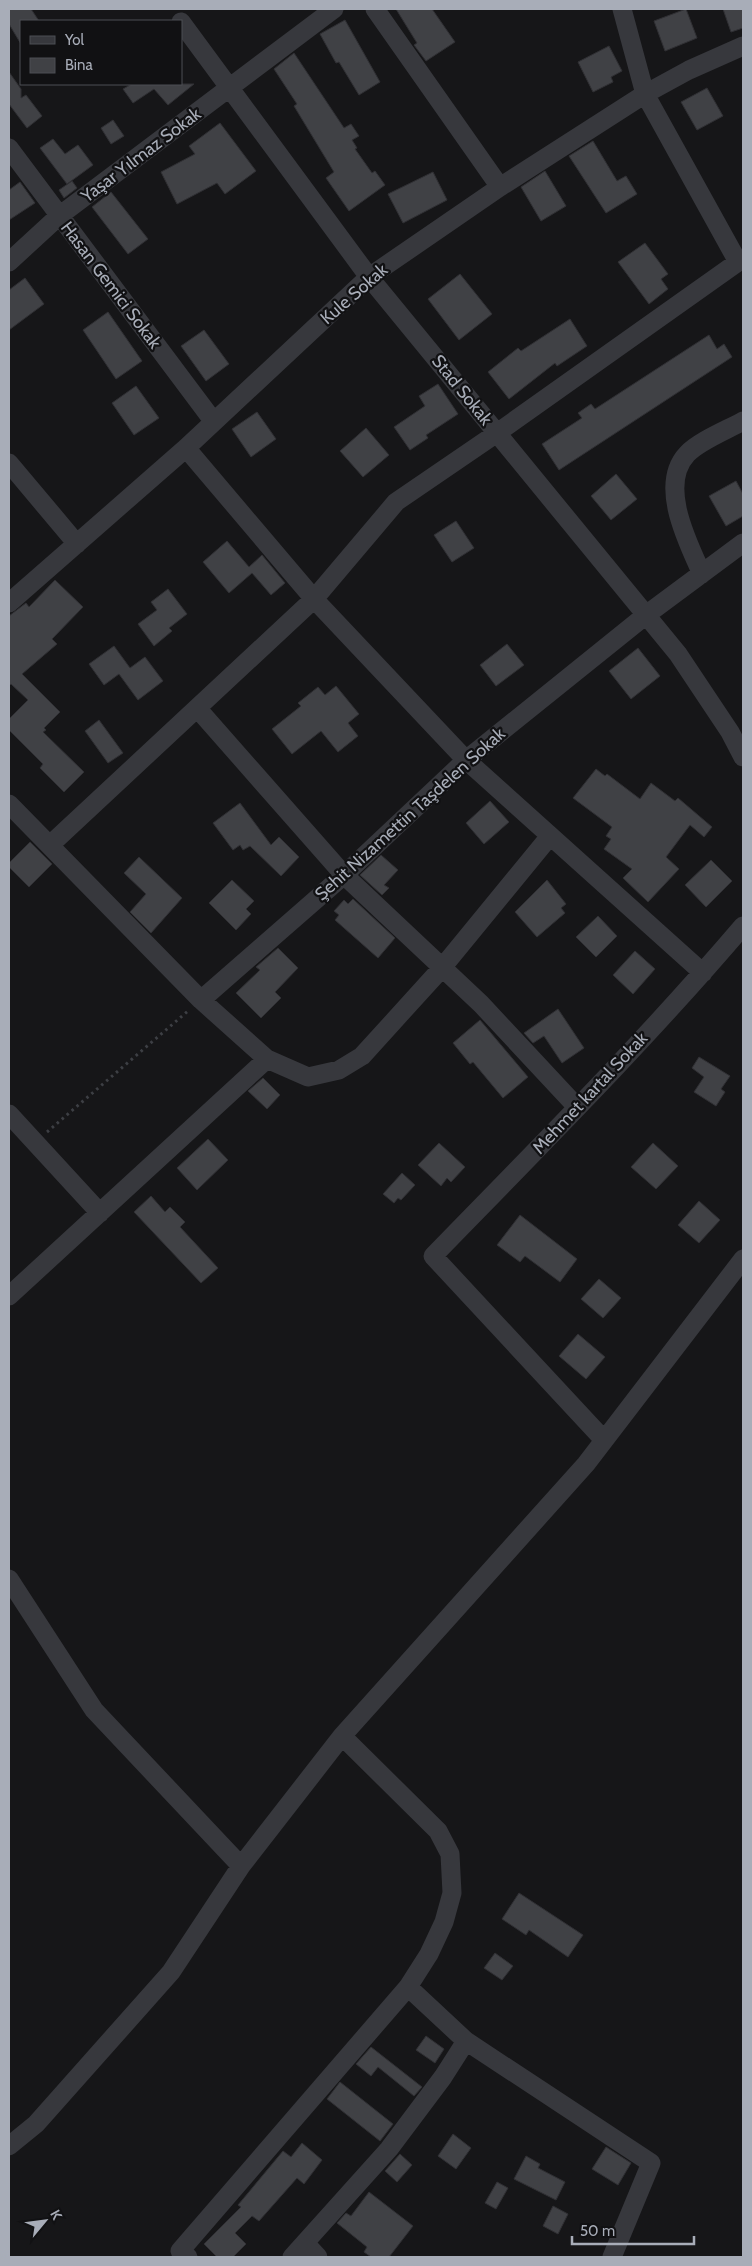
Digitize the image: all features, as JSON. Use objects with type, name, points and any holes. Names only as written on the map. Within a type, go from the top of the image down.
[{"type":"street","name":"Stad Sokak","points":[[171,9],[179,20]]},
{"type":"street","name":"Yaşar Yılmaz Sokak","points":[[9,262],[59,216],[334,9]]},
{"type":"street","points":[[375,9],[500,187]]},
{"type":"street","points":[[50,846],[314,599],[396,502],[741,268],[645,94],[622,9]]},
{"type":"street","name":"Stad Sokak","points":[[182,23],[369,277],[678,654],[730,732],[743,757]]},
{"type":"street","name":"Kule Sokak","points":[[9,603],[186,448],[369,277],[500,187],[645,94],[689,70],[743,46]]},
{"type":"street","name":"Hasan Gemici Sokak","points":[[9,148],[214,422]]},
{"type":"street","points":[[702,574],[683,532],[674,493],[680,464],[687,454],[743,421]]},
{"type":"street","points":[[186,448],[314,599],[466,760],[702,974]]},
{"type":"street","points":[[9,463],[77,544]]},
{"type":"street","name":"Şehit Nizamettin Taşdelen Sokak","points":[[201,1000],[344,875],[466,760],[646,615],[743,543]]},
{"type":"street","points":[[197,708],[344,875],[441,969],[481,1004],[577,1107]]},
{"type":"street","points":[[9,804],[201,1000],[267,1059],[308,1077],[339,1070],[362,1056],[441,969],[550,836]]},
{"type":"street","name":"Mehmet kartal Sokak","points":[[604,1440],[433,1256],[702,974],[743,926]]},
{"type":"street","points":[[9,1296],[267,1059]]},
{"type":"street","points":[[9,1114],[100,1212]]},
{"type":"street","points":[[9,2146],[36,2124],[171,1972],[242,1866],[342,1736],[586,1464],[743,1259]]},
{"type":"street","points":[[9,1579],[94,1710],[242,1866]]},
{"type":"street","points":[[188,2257],[180,2251],[408,1986],[429,1954],[444,1922],[452,1893],[450,1854],[438,1831],[342,1736]]},
{"type":"street","points":[[408,1986],[466,2041],[650,2163],[612,2257]]},
{"type":"street","points":[[292,2257],[388,2148],[443,2077],[466,2041]]},
{"type":"street","points":[[305,2243],[318,2257]]},
{"type":"path","points":[[35,1142],[201,1000]]},
{"type":"building","points":[[9,9],[31,9],[38,20],[20,20],[20,42],[9,24]]},
{"type":"building","points":[[396,9],[432,9],[455,42],[426,61],[414,45],[417,43]]},
{"type":"building","points":[[686,9],[697,38],[665,51],[654,21]]},
{"type":"building","points":[[723,9],[743,9],[743,28],[731,32]]},
{"type":"building","points":[[345,20],[380,82],[359,95],[339,62],[336,63],[320,34]]},
{"type":"building","points":[[609,46],[622,71],[611,77],[613,82],[593,92],[578,62]]},
{"type":"building","points":[[294,53],[344,128],[351,124],[359,136],[352,140],[357,148],[355,149],[372,173],[375,171],[385,185],[349,211],[326,178],[334,172],[294,106],[297,104],[274,69]]},
{"type":"building","points":[[9,72],[21,89],[21,98],[26,95],[42,116],[27,128],[9,104]]},
{"type":"building","points":[[194,84],[168,105],[154,89],[133,103],[123,89],[130,85]]},
{"type":"building","points":[[707,88],[723,116],[697,130],[681,102]]},
{"type":"building","points":[[113,120],[124,136],[111,144],[101,128]]},
{"type":"building","points":[[220,123],[256,171],[225,194],[217,183],[177,204],[161,172],[195,154],[189,146]]},
{"type":"building","points":[[53,139],[65,154],[78,145],[93,165],[67,184],[40,148]]},
{"type":"building","points":[[593,141],[617,181],[626,176],[637,194],[606,213],[569,156]]},
{"type":"building","points":[[545,171],[566,206],[541,221],[521,187]]},
{"type":"building","points":[[433,172],[447,200],[403,223],[388,194]]},
{"type":"building","points":[[72,181],[77,188],[64,198],[59,190]]},
{"type":"building","points":[[20,182],[35,203],[9,220],[9,190]]},
{"type":"building","points":[[111,192],[148,239],[128,254],[92,207]]},
{"type":"building","points":[[645,243],[668,274],[661,279],[668,289],[649,304],[618,262]]},
{"type":"building","points":[[460,274],[492,314],[459,340],[428,299]]},
{"type":"building","points":[[25,278],[44,304],[9,330],[9,290]]},
{"type":"building","points":[[108,312],[142,361],[116,379],[83,330]]},
{"type":"building","points":[[570,319],[587,346],[557,366],[555,363],[509,399],[488,372],[518,348],[521,351]]},
{"type":"building","points":[[204,330],[229,364],[206,381],[181,346]]},
{"type":"building","points":[[709,335],[717,349],[724,344],[732,357],[559,470],[542,444],[582,418],[578,413],[591,404],[595,409]]},
{"type":"building","points":[[438,384],[458,414],[426,435],[428,438],[410,450],[394,427],[425,406],[419,396]]},
{"type":"building","points":[[136,386],[159,418],[134,435],[112,403]]},
{"type":"building","points":[[257,412],[276,439],[251,457],[232,429]]},
{"type":"building","points":[[366,428],[389,455],[363,477],[340,451]]},
{"type":"building","points":[[616,474],[637,499],[611,520],[591,496]]},
{"type":"building","points":[[736,481],[743,494],[743,516],[726,526],[709,496]]},
{"type":"building","points":[[456,521],[474,548],[452,562],[434,535]]},
{"type":"building","points":[[227,541],[249,567],[262,555],[285,583],[271,595],[252,573],[229,593],[203,562]]},
{"type":"building","points":[[55,580],[83,607],[52,639],[57,644],[22,674],[60,712],[44,728],[46,730],[43,732],[84,772],[64,792],[40,768],[43,764],[9,730],[9,719],[28,700],[11,684],[9,686],[9,616],[26,603],[29,607]]},
{"type":"building","points":[[168,589],[187,614],[169,628],[172,631],[154,646],[138,624],[157,610],[151,602]]},
{"type":"building","points":[[507,644],[524,665],[496,686],[480,665]]},
{"type":"building","points":[[114,646],[130,668],[145,657],[163,681],[138,700],[119,674],[104,685],[89,664]]},
{"type":"building","points":[[638,648],[660,676],[631,699],[609,671]]},
{"type":"building","points":[[336,686],[359,714],[348,723],[358,736],[338,752],[321,731],[292,754],[272,729],[301,706],[298,703],[318,687],[325,695]]},
{"type":"building","points":[[99,720],[123,753],[108,763],[85,731]]},
{"type":"building","points":[[596,769],[605,776],[607,774],[640,799],[651,783],[675,801],[678,798],[712,827],[704,837],[690,825],[666,857],[679,869],[648,902],[623,878],[632,869],[604,849],[611,839],[606,836],[612,827],[573,798]]},
{"type":"building","points":[[490,801],[509,822],[484,844],[466,823]]},
{"type":"building","points":[[240,803],[271,845],[279,837],[299,857],[281,876],[250,846],[243,850],[240,845],[233,850],[213,823]]},
{"type":"building","points":[[30,842],[52,864],[29,887],[9,867],[9,863]]},
{"type":"building","points":[[381,855],[398,870],[384,885],[389,888],[382,895],[360,875]]},
{"type":"building","points":[[139,857],[182,898],[151,933],[130,912],[146,894],[124,873]]},
{"type":"building","points":[[711,860],[732,881],[706,907],[685,885]]},
{"type":"building","points":[[232,880],[254,901],[246,909],[251,914],[236,930],[209,903]]},
{"type":"building","points":[[547,880],[566,904],[561,908],[565,913],[537,937],[515,912]]},
{"type":"building","points":[[353,899],[395,938],[378,958],[335,920],[339,915],[334,911],[344,900],[348,904]]},
{"type":"building","points":[[598,916],[617,936],[596,957],[576,937]]},
{"type":"building","points":[[278,948],[298,968],[275,992],[281,998],[261,1018],[236,993],[260,970],[256,967]]},
{"type":"building","points":[[635,951],[655,969],[633,994],[613,975]]},
{"type":"building","points":[[558,1009],[584,1048],[562,1063],[544,1036],[533,1043],[524,1033]]},
{"type":"building","points":[[480,1020],[528,1077],[503,1098],[473,1062],[470,1064],[453,1043]]},
{"type":"building","points":[[699,1057],[730,1076],[721,1089],[725,1092],[716,1106],[694,1092],[704,1077],[692,1068]]},
{"type":"building","points":[[263,1078],[280,1095],[267,1109],[248,1091]]},
{"type":"building","points":[[208,1139],[228,1160],[197,1190],[177,1168]]},
{"type":"building","points":[[439,1143],[465,1167],[451,1182],[447,1178],[441,1186],[418,1165]]},
{"type":"building","points":[[653,1143],[678,1166],[656,1189],[631,1167]]},
{"type":"building","points":[[402,1173],[415,1185],[401,1200],[398,1198],[394,1203],[383,1194]]},
{"type":"building","points":[[151,1196],[165,1212],[170,1207],[185,1222],[180,1227],[218,1268],[201,1283],[134,1212]]},
{"type":"building","points":[[699,1201],[720,1220],[699,1243],[678,1225]]},
{"type":"building","points":[[520,1215],[577,1259],[560,1282],[525,1256],[520,1262],[497,1245]]},
{"type":"building","points":[[599,1279],[621,1298],[603,1318],[581,1299]]},
{"type":"building","points":[[578,1334],[605,1357],[586,1379],[559,1356]]},
{"type":"building","points":[[519,1893],[583,1935],[568,1957],[529,1930],[526,1935],[502,1919]]},
{"type":"building","points":[[495,1953],[513,1966],[502,1980],[484,1968]]},
{"type":"building","points":[[426,2036],[444,2049],[435,2063],[416,2050]]},
{"type":"building","points":[[371,2047],[422,2087],[414,2096],[378,2067],[371,2076],[356,2064]]},
{"type":"building","points":[[340,2082],[393,2124],[380,2141],[327,2099]]},
{"type":"building","points":[[453,2134],[471,2148],[456,2169],[438,2156]]},
{"type":"building","points":[[302,2143],[322,2160],[304,2184],[297,2178],[259,2221],[252,2216],[235,2233],[246,2244],[233,2257],[217,2257],[204,2244],[241,2207],[238,2205],[283,2151],[291,2157]]},
{"type":"building","points":[[606,2147],[631,2163],[618,2185],[592,2169]]},
{"type":"building","points":[[400,2154],[412,2165],[397,2182],[385,2171]]},
{"type":"building","points":[[526,2156],[540,2164],[538,2168],[565,2182],[556,2200],[514,2179]]},
{"type":"building","points":[[497,2182],[508,2188],[496,2209],[485,2203]]},
{"type":"building","points":[[369,2192],[413,2226],[389,2257],[371,2257],[364,2252],[367,2247],[337,2223],[346,2213],[351,2216]]},
{"type":"building","points":[[553,2206],[568,2214],[558,2234],[543,2226]]}]
